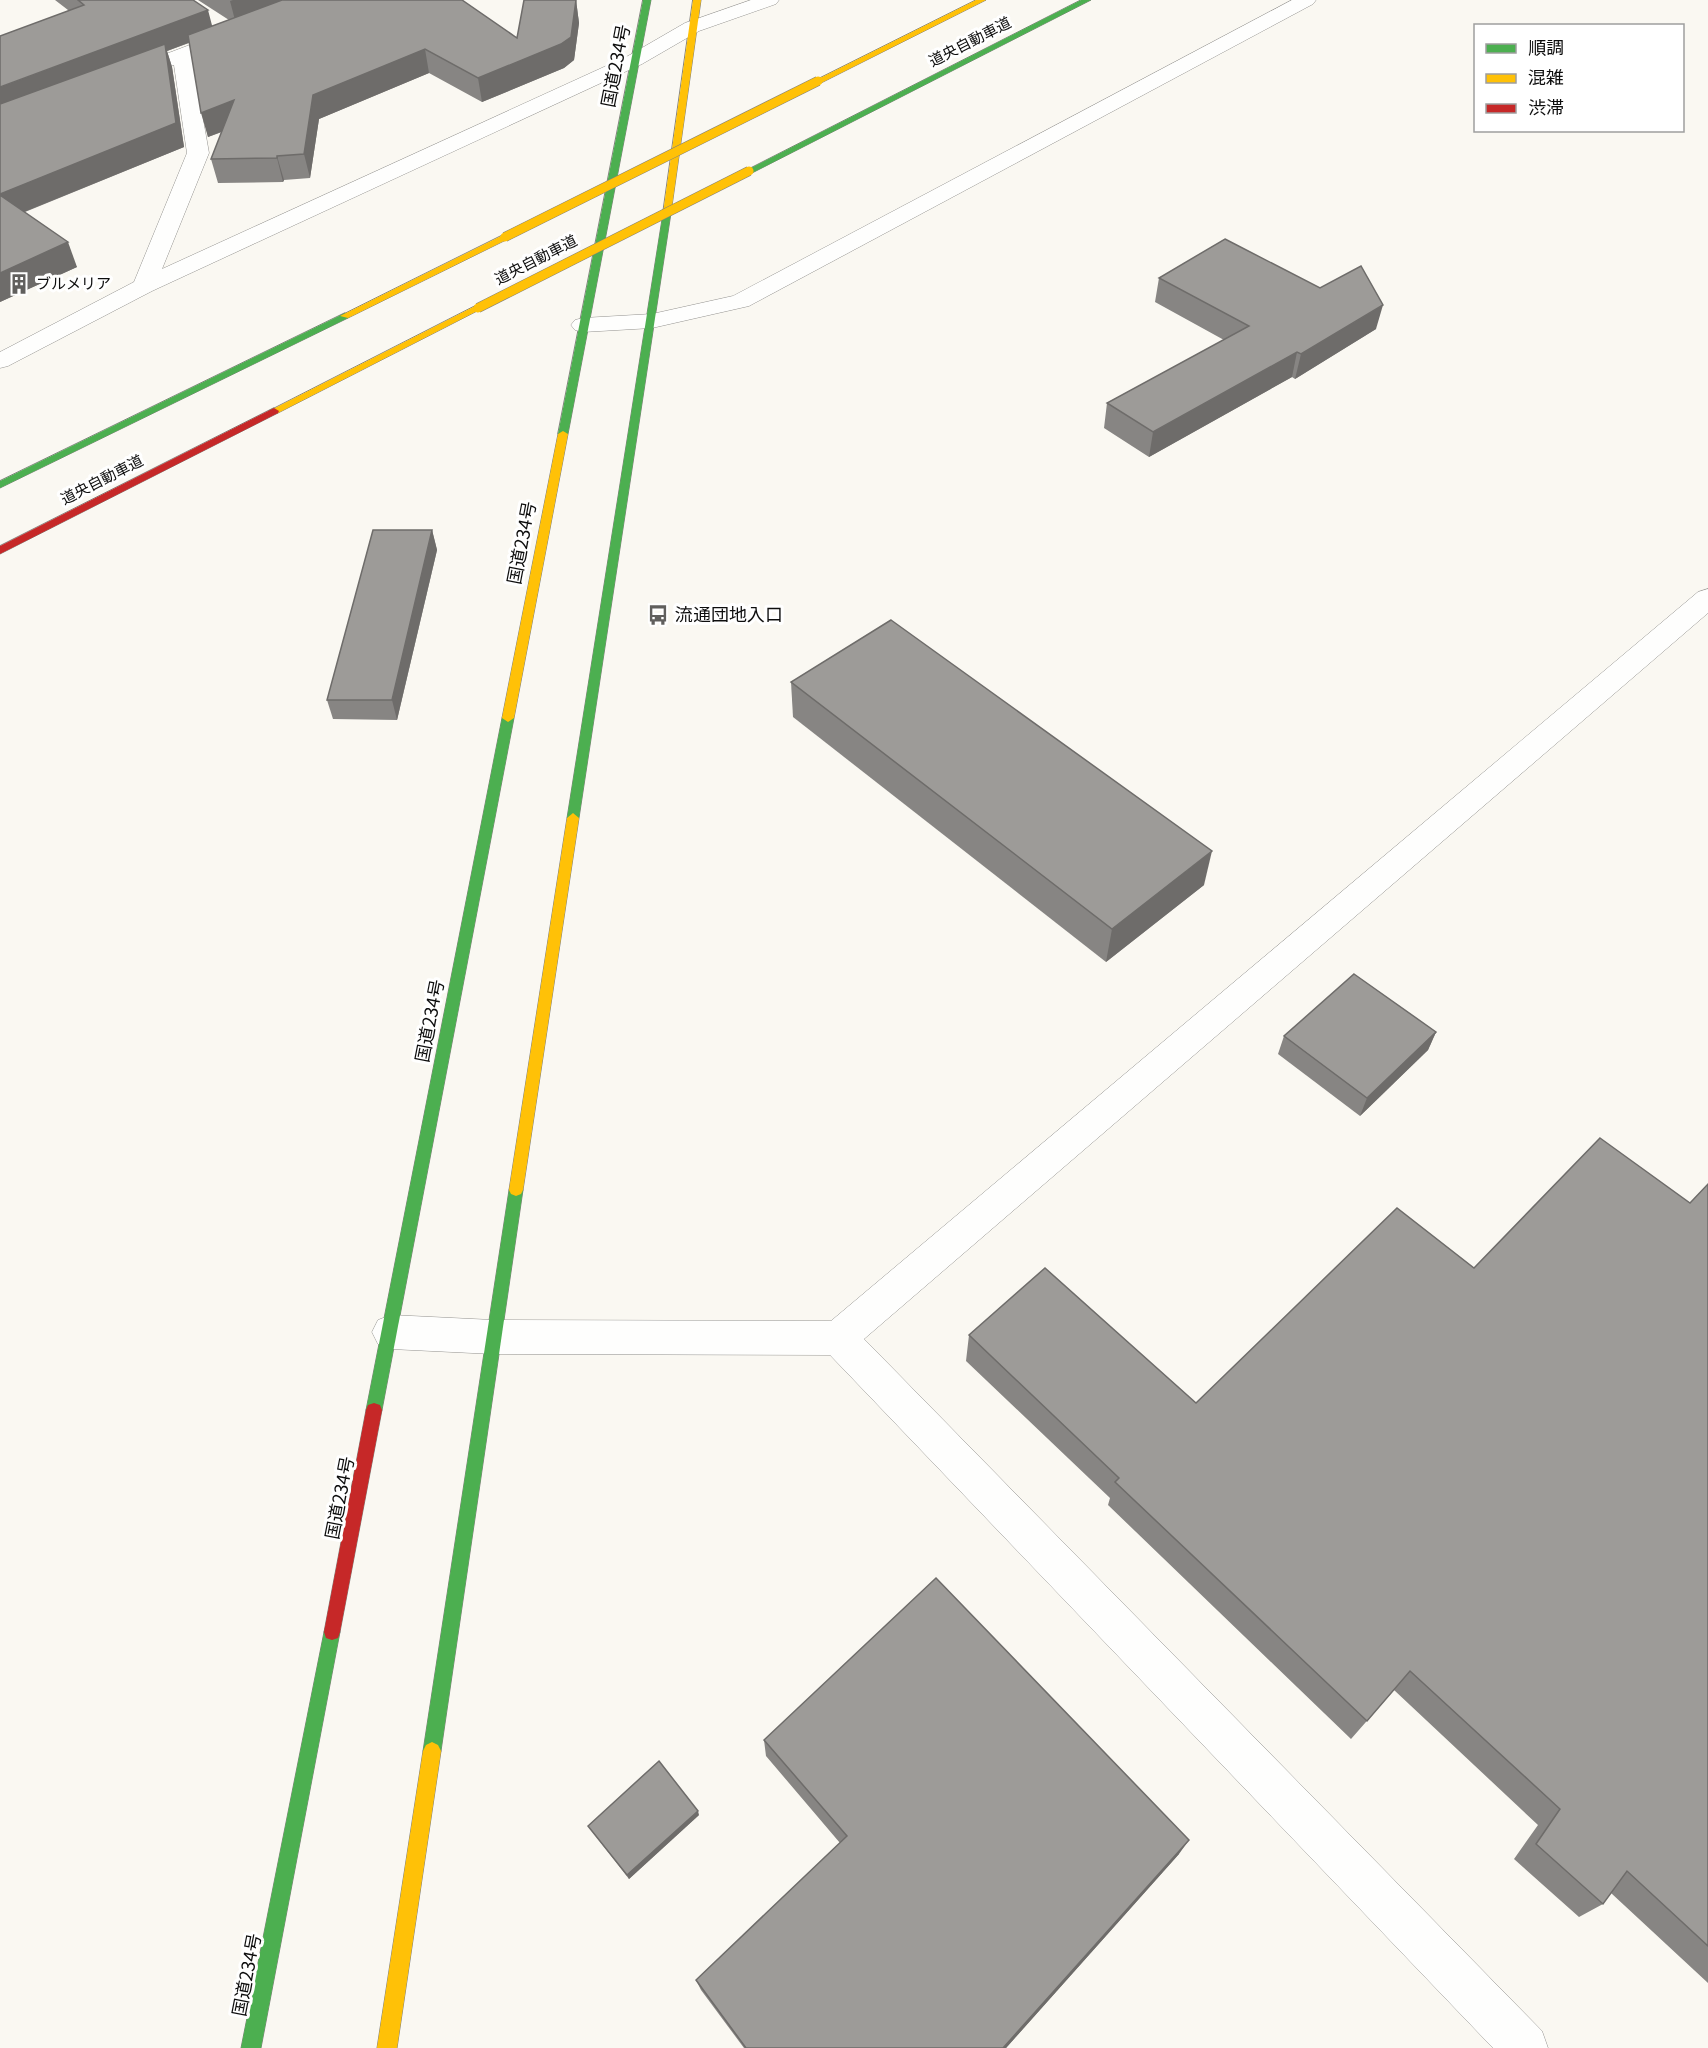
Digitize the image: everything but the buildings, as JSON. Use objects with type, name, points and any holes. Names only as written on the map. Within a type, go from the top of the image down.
[{"type":"highway","name":"国道234号","points":[[251,2048],[391,1332],[472,892],[647,0]]},
{"type":"highway","points":[[387,2048],[493,1337],[652,321],[697,0]]},
{"type":"highway","name":"道央自動車道","points":[[0,485],[982,0]]},
{"type":"highway","name":"道央自動車道","points":[[0,550],[1087,0]]},
{"type":"highway","points":[[988,52],[1096,0]]},
{"type":"street","points":[[0,361],[144,286],[635,60],[692,27],[769,0]]},
{"type":"street","points":[[583,325],[652,321],[741,301],[1306,0]]},
{"type":"street","points":[[108,82],[240,33],[217,23]]},
{"type":"street","points":[[144,286],[198,153],[182,54]]},
{"type":"street","points":[[391,1332],[493,1337],[838,1338],[1708,598]]},
{"type":"street","points":[[838,1338],[1525,2048]]},
{"type":"traffic: fast","points":[[563,434],[647,0]]},
{"type":"traffic: fast","points":[[749,171],[1087,0]]},
{"type":"traffic: fast","points":[[573,818],[667,213]]},
{"type":"traffic: fast","points":[[0,485],[345,316]]},
{"type":"traffic: fast","points":[[374,1410],[508,718]]},
{"type":"traffic: fast","points":[[432,1751],[516,1190]]},
{"type":"traffic: fast","points":[[251,2048],[332,1632]]},
{"type":"traffic: slow","points":[[667,213],[697,0]]},
{"type":"traffic: slow","points":[[818,81],[982,0]]},
{"type":"traffic: slow","points":[[505,237],[818,81]]},
{"type":"traffic: slow","points":[[478,308],[749,171]]},
{"type":"traffic: slow","points":[[345,316],[505,237]]},
{"type":"traffic: slow","points":[[274,411],[478,308]]},
{"type":"traffic: slow","points":[[508,718],[563,434]]},
{"type":"traffic: slow","points":[[516,1190],[573,818]]},
{"type":"traffic: slow","points":[[387,2048],[432,1751]]},
{"type":"traffic: jam","points":[[0,550],[274,411]]},
{"type":"traffic: jam","points":[[332,1632],[374,1410]]},
{"type":"place","name":"ブルメリア","points":[[19,284]]},
{"type":"place","name":"流通団地入口","points":[[658,615]]}]
